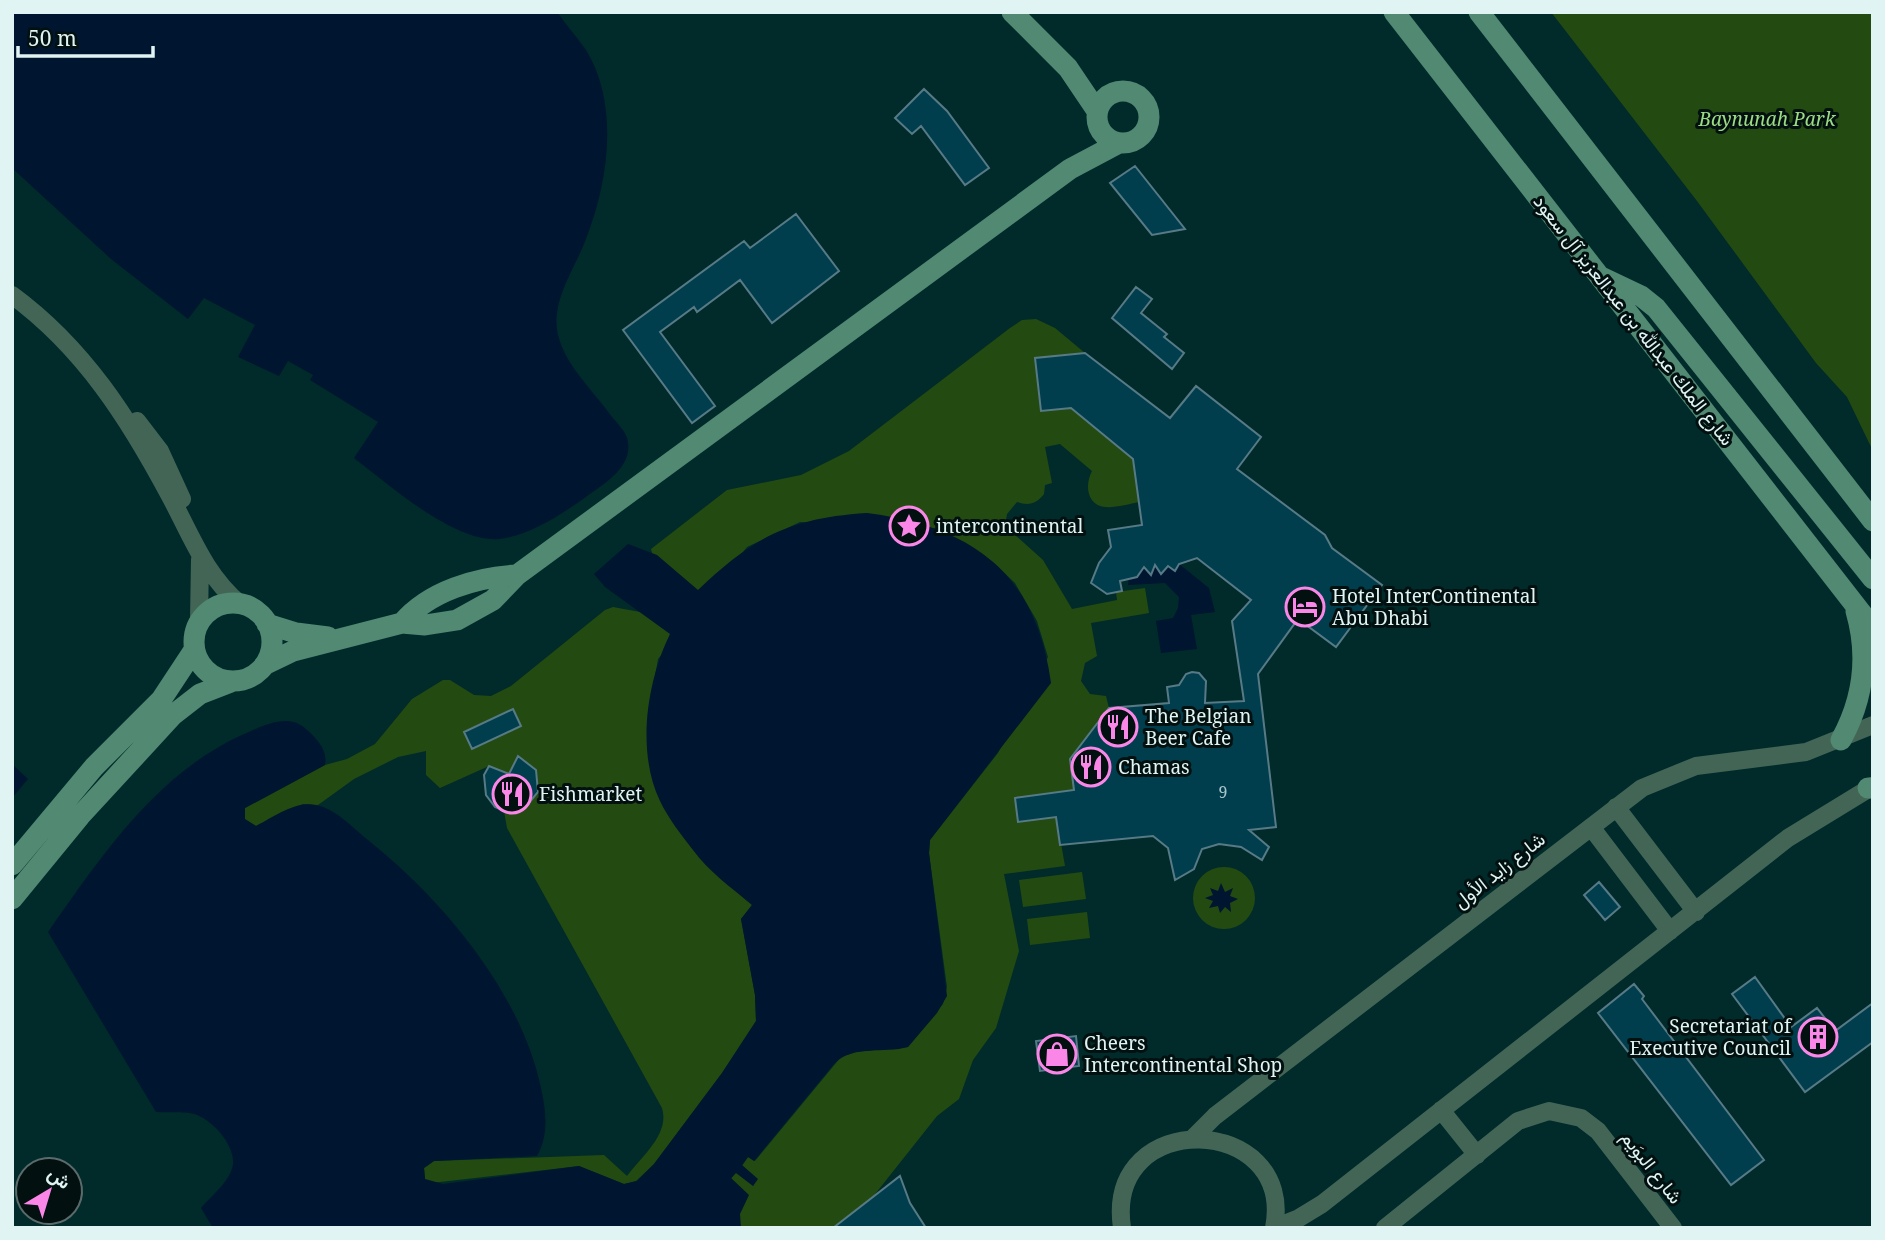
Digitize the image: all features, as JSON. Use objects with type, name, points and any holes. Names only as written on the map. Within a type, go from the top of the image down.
[{"type":"street","points":[[1012,12],[1032,22],[1068,68],[1097,114],[1103,134],[1119,143]]},
{"type":"street","name":"شارع الملك عبدالله بن عبدالعزيز آل سعود","points":[[1394,12],[1873,628]]},
{"type":"street","points":[[1479,12],[1873,521]]},
{"type":"street","points":[[12,899],[80,816],[173,715],[200,694],[231,681],[251,677],[266,664],[293,651],[405,620],[517,575],[1070,169],[1119,143],[1137,139],[1148,126],[1149,117],[1148,108],[1137,94],[1120,91],[1068,68]]},
{"type":"street","points":[[1070,169],[1089,139],[1105,97],[1120,91]]},
{"type":"street","points":[[1599,276],[1630,290],[1656,308],[1873,579]]},
{"type":"street","points":[[12,295],[73,349],[150,436],[169,466],[182,499],[189,533],[199,556],[221,587],[240,604],[254,609],[267,624],[272,644],[266,664]]},
{"type":"street","points":[[199,556],[202,595],[200,621]]},
{"type":"street","points":[[1841,740],[1855,709],[1863,670],[1860,624],[1854,602]]},
{"type":"street","points":[[12,865],[94,767],[161,700],[194,650],[195,630],[200,621],[214,607],[240,604]]},
{"type":"street","points":[[267,624],[296,633],[340,639]]},
{"type":"street","points":[[194,650],[204,669],[221,680],[231,681]]},
{"type":"street","name":"شارع زايد الأول","points":[[1194,1137],[1214,1116],[1616,807],[1659,779],[1696,766],[1788,757],[1841,740],[1873,725]]},
{"type":"street","points":[[1122,1228],[1124,1192],[1139,1165],[1162,1145],[1194,1137],[1223,1141],[1252,1159],[1270,1186],[1274,1202],[1274,1228],[1311,1212],[1788,838],[1871,787]]},
{"type":"street","points":[[1616,807],[1696,912]]},
{"type":"street","points":[[1591,827],[1670,932]]},
{"type":"street","points":[[1441,1110],[1476,1155]]},
{"type":"street","name":"شارع البوَيم","points":[[1385,1228],[1518,1121],[1538,1113],[1560,1111],[1581,1118],[1598,1132],[1673,1228]]},
{"type":"green space","name":"Baynunah Park","points":[[1551,12],[1873,12],[1873,451],[1847,397],[1816,363],[1697,201]]},
{"type":"green space","points":[[1036,319],[1055,328],[1085,353],[1035,358],[1041,410],[1071,408],[1133,459],[1139,502],[1109,507],[1094,502],[1088,488],[1092,471],[1060,444],[1045,447],[1052,483],[1045,485],[1044,494],[1035,502],[1017,502],[1007,514],[1005,526],[1043,560],[1072,609],[1117,600],[1116,592],[1145,588],[1149,613],[1091,623],[1097,656],[1085,663],[1081,681],[1090,694],[1106,696],[1109,708],[1070,759],[1074,790],[1056,815],[1065,866],[1004,874],[1019,951],[996,1028],[973,1060],[959,1099],[937,1116],[864,1208],[855,1228],[741,1228],[731,1179],[736,1172],[754,1186],[742,1166],[748,1157],[755,1161],[841,1057],[856,1052],[908,1047],[943,1004],[947,987],[929,853],[930,840],[998,753],[1048,657],[1037,621],[1015,583],[993,562],[935,528],[800,522],[747,547],[658,659],[649,710],[649,749],[660,800],[752,905],[741,919],[755,995],[756,1021],[722,1073],[654,1164],[636,1181],[624,1184],[579,1166],[431,1183],[425,1179],[424,1168],[434,1161],[604,1155],[627,1176],[653,1144],[662,1127],[662,1108],[507,828],[504,811],[524,809],[538,792],[536,770],[518,756],[509,774],[489,766],[440,788],[426,775],[426,751],[398,757],[354,779],[318,805],[303,804],[256,826],[244,819],[245,808],[325,765],[347,759],[375,744],[412,699],[443,680],[450,680],[474,695],[491,696],[511,686],[605,610],[613,607],[640,612],[655,564],[651,549],[727,490],[801,475],[849,451],[1010,328],[1022,320]]},
{"type":"green space","points":[[1218,867],[1230,867],[1246,876],[1253,886],[1253,910],[1246,920],[1230,929],[1218,929],[1207,924],[1198,915],[1193,904],[1193,892],[1198,881],[1207,872]]},
{"type":"green space","points":[[1082,872],[1086,899],[1023,907],[1019,880]]},
{"type":"green space","points":[[1087,912],[1090,938],[1030,945],[1027,919]]},
{"type":"water","points":[[12,12],[557,12],[586,50],[597,72],[607,119],[607,144],[605,169],[594,217],[562,294],[557,313],[557,328],[560,342],[574,368],[626,435],[628,454],[621,468],[603,485],[551,520],[512,537],[499,539],[481,538],[462,532],[403,496],[354,458],[378,422],[310,380],[313,375],[288,361],[279,376],[238,357],[255,325],[204,298],[188,319],[111,259],[12,168]]},
{"type":"water","points":[[867,513],[938,530],[968,544],[993,562],[1014,585],[1031,612],[1043,645],[1051,683],[930,840],[929,853],[947,996],[937,1013],[908,1047],[859,1052],[842,1058],[834,1064],[754,1161],[748,1157],[742,1165],[758,1179],[753,1186],[736,1173],[731,1178],[749,1195],[740,1214],[741,1228],[213,1228],[201,1208],[225,1182],[231,1170],[233,1157],[226,1141],[208,1121],[194,1114],[156,1112],[48,932],[112,844],[136,816],[188,767],[218,747],[279,721],[300,724],[321,745],[325,754],[325,765],[245,808],[245,819],[256,826],[300,805],[322,807],[343,819],[396,864],[450,920],[497,984],[531,1053],[541,1088],[545,1123],[537,1156],[434,1161],[424,1168],[425,1179],[443,1184],[579,1166],[624,1184],[637,1181],[654,1164],[722,1073],[756,1021],[755,995],[741,919],[752,905],[699,858],[667,814],[653,781],[648,760],[647,716],[655,673],[670,634],[605,587],[594,574],[628,544],[657,555],[698,590],[737,556],[774,534],[816,520]]},
{"type":"water","points":[[1179,564],[1209,588],[1215,612],[1191,615],[1197,649],[1161,653],[1156,621],[1173,618],[1179,597],[1165,583],[1128,585],[1130,567],[1144,567],[1151,574],[1155,565],[1162,574],[1168,566],[1175,571]]},
{"type":"water","points":[[12,764],[28,779],[12,798]]},
{"type":"water","points":[[1221,883],[1225,892],[1233,888],[1230,896],[1238,899],[1230,903],[1231,912],[1225,907],[1220,913],[1218,906],[1209,908],[1213,901],[1205,898],[1213,895],[1210,888],[1218,891]]},
{"type":"building","points":[[924,89],[947,111],[989,168],[965,185],[921,126],[912,134],[895,118]]},
{"type":"building","points":[[1135,166],[1185,229],[1152,235],[1110,183]]},
{"type":"building","points":[[796,214],[839,271],[772,323],[740,280],[697,312],[694,307],[660,332],[715,406],[692,423],[623,330],[744,241],[750,248]]},
{"type":"building","points":[[1136,287],[1152,299],[1141,313],[1167,334],[1164,337],[1184,353],[1172,369],[1112,318]]},
{"type":"building","name":"Hotel InterContinental Abu Dhabi","points":[[1085,353],[1170,418],[1196,386],[1261,437],[1237,469],[1325,535],[1332,548],[1382,585],[1336,647],[1298,619],[1258,674],[1276,827],[1249,830],[1269,847],[1262,860],[1241,847],[1219,844],[1202,849],[1194,869],[1175,880],[1168,848],[1153,836],[1060,845],[1056,817],[1018,822],[1015,798],[1074,790],[1070,759],[1109,708],[1169,703],[1167,687],[1179,685],[1186,674],[1192,672],[1199,673],[1206,681],[1205,703],[1244,701],[1232,621],[1251,600],[1197,558],[1179,564],[1175,571],[1168,566],[1161,574],[1155,565],[1151,575],[1144,567],[1137,577],[1120,581],[1122,591],[1107,594],[1091,583],[1099,563],[1111,547],[1108,530],[1142,525],[1133,459],[1071,408],[1041,411],[1035,358]]},
{"type":"building","points":[[513,709],[521,726],[472,749],[464,732]]},
{"type":"building","points":[[518,756],[536,770],[538,792],[524,809],[504,811],[495,807],[486,795],[484,775],[489,766],[509,774]]},
{"type":"building","points":[[1599,882],[1620,907],[1605,920],[1584,895]]},
{"type":"building","name":"Secretariat of Executive Council","points":[[1755,977],[1791,1027],[1817,1008],[1835,1031],[1873,1003],[1873,1042],[1805,1092],[1732,994]]},
{"type":"building","points":[[1634,984],[1644,996],[1642,999],[1764,1160],[1731,1185],[1598,1013]]},
{"type":"building","points":[[1076,1036],[1079,1066],[1040,1071],[1036,1041]]},
{"type":"building","points":[[900,1176],[910,1203],[926,1228],[833,1228]]},
{"type":"place","name":"intercontinental","points":[[909,526]]},
{"type":"place","name":"Hotel InterContinental Abu Dhabi","points":[[1305,607]]},
{"type":"place","name":"The Belgian Beer Cafe","points":[[1118,727]]},
{"type":"place","name":"Chamas","points":[[1091,767]]},
{"type":"place","name":"Fishmarket","points":[[512,794]]},
{"type":"place","name":"Secretariat of Executive Council","points":[[1818,1037]]},
{"type":"place","name":"Cheers Intercontinental Shop","points":[[1057,1054]]}]
